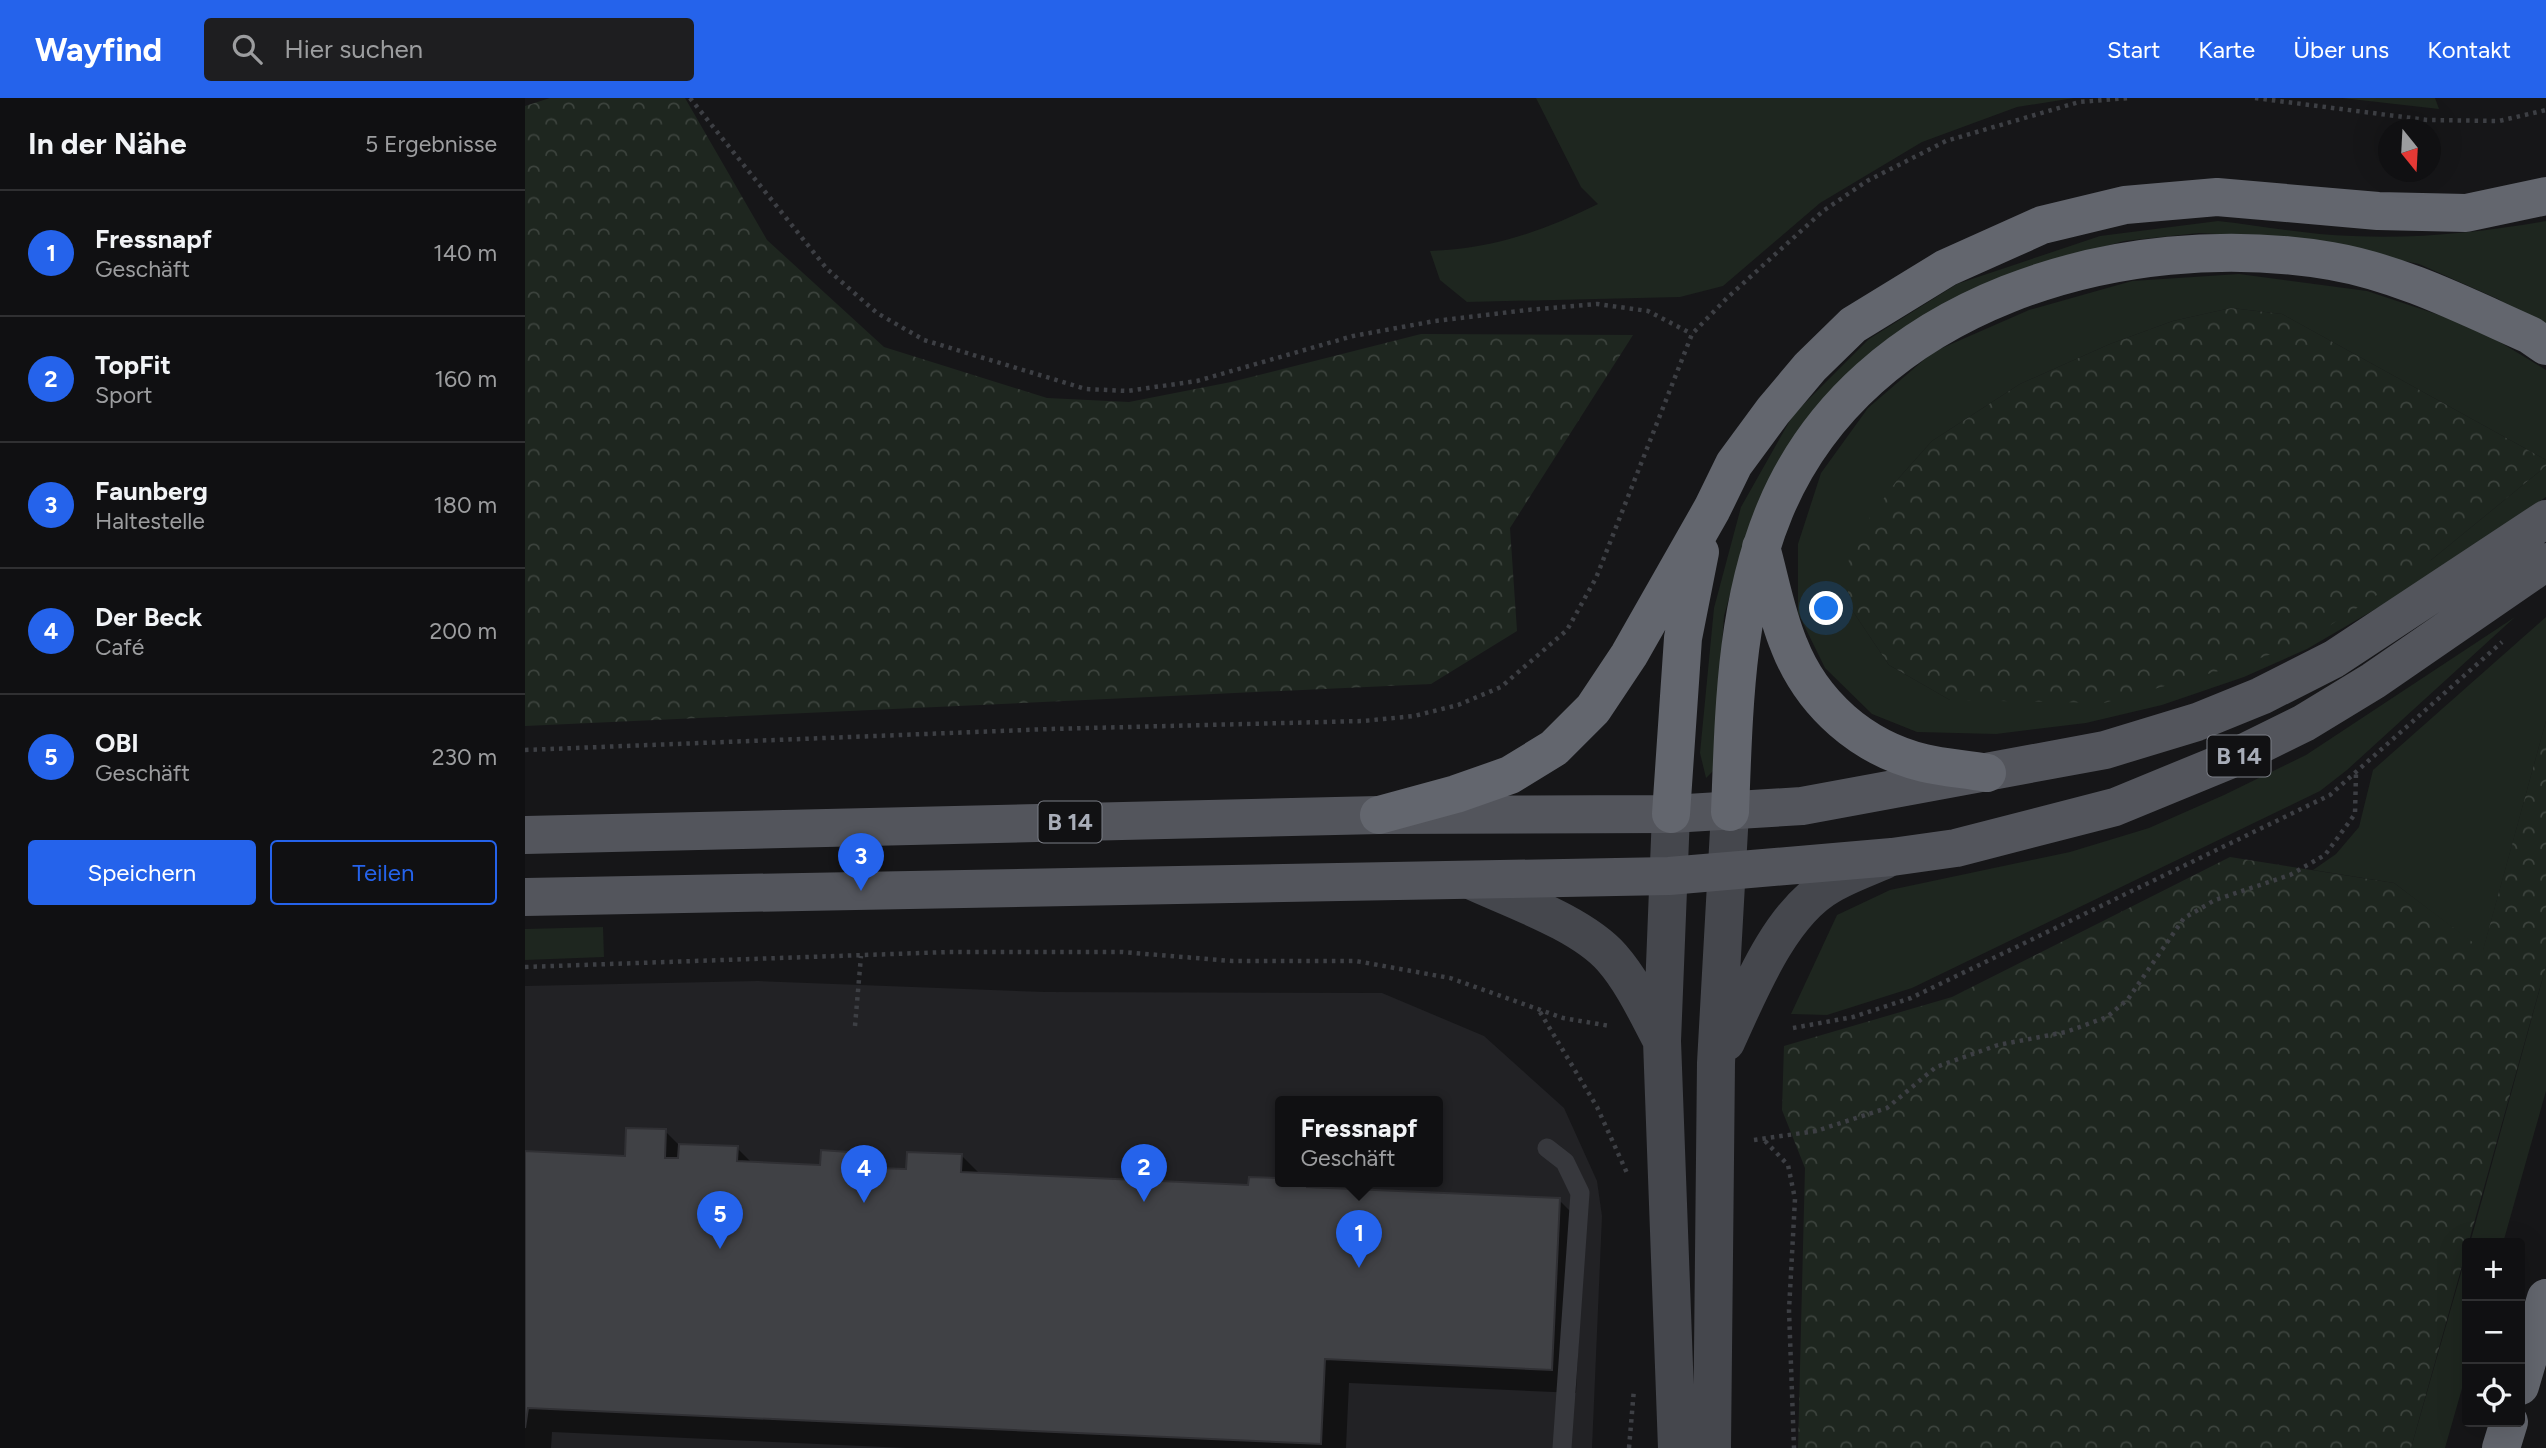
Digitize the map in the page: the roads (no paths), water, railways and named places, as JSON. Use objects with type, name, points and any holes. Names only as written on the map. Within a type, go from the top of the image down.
[{"type":"highway","points":[[1380,815],[1456,794],[1510,775],[1554,748],[1593,709],[1607,688],[1712,509],[1734,464],[1773,411],[1810,366],[1853,325],[1947,268],[2042,225],[2125,205],[2217,197],[2378,211],[2466,213],[2546,196]]},
{"type":"highway","points":[[1730,812],[1738,650],[1748,594],[1775,509],[1806,451],[1847,399],[1899,353],[1945,322],[2029,286],[2117,261],[2230,250],[2333,261],[2424,288],[2531,335],[2546,345]]},
{"type":"highway","points":[[1671,814],[1683,638],[1712,509]]},
{"type":"highway","points":[[1762,547],[1788,644],[1806,683],[1835,716],[1864,738],[1923,763],[1987,773]]},
{"type":"highway","points":[[2525,1369],[2546,1298]]},
{"type":"highway","points":[[2501,1448],[2507,1427]]},
{"type":"main road","name":"B 14","points":[[525,835],[1380,815],[1671,814],[1802,806],[2105,750],[2197,722],[2261,696],[2334,659],[2546,519]]},
{"type":"main road","name":"B 14","points":[[525,897],[1669,876],[1892,857],[1956,848],[2115,807],[2227,761],[2304,723],[2373,681],[2546,562]]},
{"type":"main road","points":[[1712,1448],[1716,1063],[1730,812]]},
{"type":"main road","points":[[1671,814],[1662,1041],[1677,1448]]},
{"type":"main road","points":[[1716,1063],[1752,986],[1780,937],[1803,907],[1828,885],[1892,857]]},
{"type":"main road","points":[[1470,880],[1557,921],[1611,956],[1629,979],[1662,1041]]},
{"type":"lane","points":[[1547,1148],[1565,1162],[1580,1193],[1562,1448]]},
{"type":"place","name":"Faunberg","points":[[861,891]]},
{"type":"place","name":"TopFit","points":[[1144,1202]]},
{"type":"place","name":"Der Beck","points":[[864,1203]]},
{"type":"place","name":"OBI","points":[[720,1249]]},
{"type":"place","name":"Fressnapf","points":[[1359,1268]]}]
